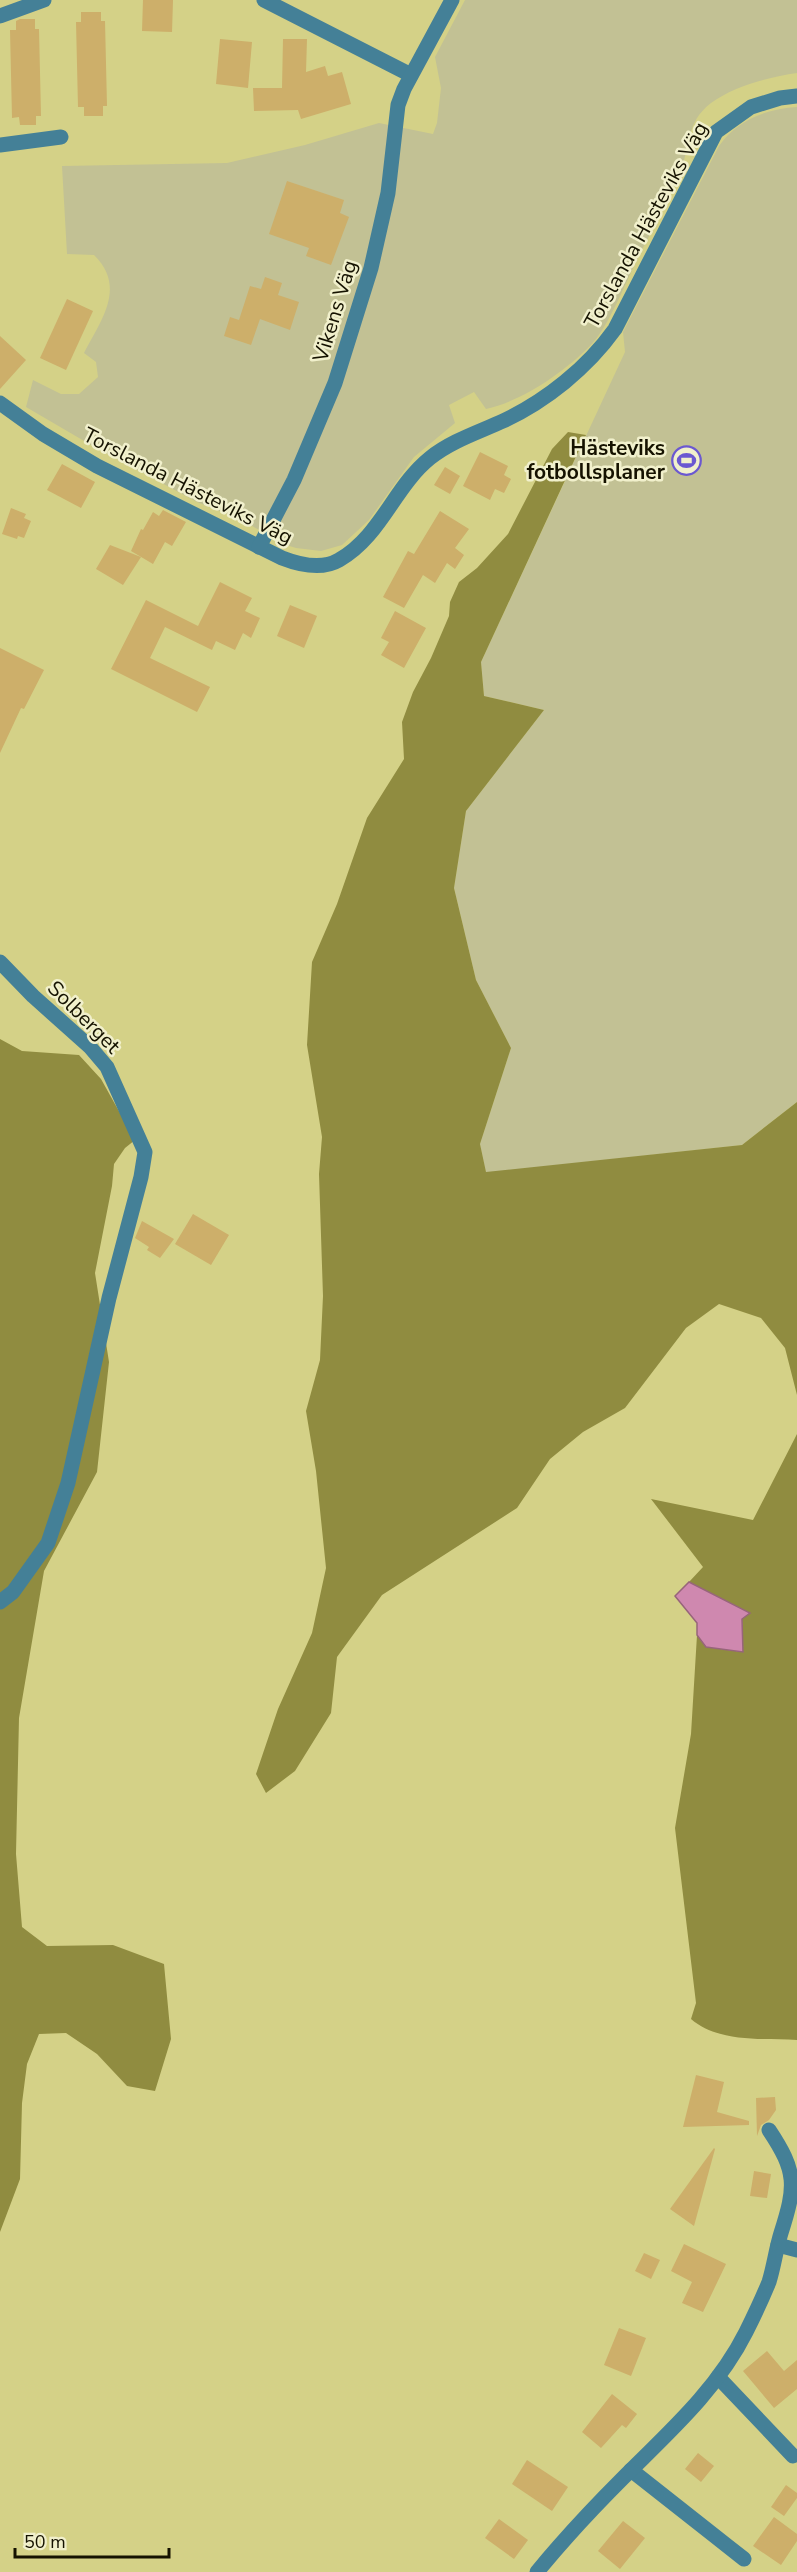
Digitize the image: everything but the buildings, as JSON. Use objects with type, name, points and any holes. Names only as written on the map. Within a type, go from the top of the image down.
[{"type":"street","points":[[0,16],[44,0]]},
{"type":"street","points":[[264,0],[411,75]]},
{"type":"street","name":"Vikens Väg","points":[[259,547],[294,480],[335,383],[371,268],[388,193],[398,105],[411,75],[452,0]]},
{"type":"street","name":"Torslanda Hästeviks Väg","points":[[0,403],[44,434],[97,466],[259,547],[299,565],[318,565],[336,561],[356,549],[371,533],[402,489],[430,459],[468,436],[505,420],[544,397],[592,358],[615,329],[716,132],[743,111],[760,103],[797,96]]},
{"type":"street","points":[[0,145],[61,137]]},
{"type":"street","name":"Solberget","points":[[0,962],[33,996],[90,1047],[107,1067],[145,1152],[141,1177],[109,1298],[68,1483],[48,1543],[13,1592],[0,1602]]},
{"type":"street","points":[[537,2572],[631,2470],[690,2411],[718,2378],[746,2333],[769,2282],[797,2184],[791,2159],[782,2144],[769,2130]]},
{"type":"street","points":[[778,2245],[797,2250]]},
{"type":"street","points":[[718,2378],[793,2456]]},
{"type":"street","points":[[631,2470],[744,2559]]},
{"type":"shaded area","points":[[465,0],[797,0],[797,73],[741,87],[720,97],[703,111],[693,127],[680,172],[669,196],[614,308],[596,339],[555,376],[514,400],[486,409],[474,392],[449,405],[455,423],[414,457],[369,520],[342,545],[321,551],[283,544],[242,520],[197,502],[26,407],[33,380],[61,394],[79,394],[98,377],[96,362],[84,353],[108,304],[109,279],[104,267],[94,255],[67,254],[62,166],[227,163],[305,145],[379,123],[433,134],[437,123],[441,88],[435,57]]},
{"type":"shaded area","points":[[797,107],[797,1102],[742,1145],[486,1173],[480,1144],[511,1048],[476,980],[454,888],[466,811],[544,710],[484,696],[481,662],[625,352],[623,332],[719,146],[734,129],[763,113]]},
{"type":"shaded area","points":[[568,432],[586,435],[481,662],[484,696],[544,710],[466,811],[454,888],[476,980],[511,1048],[480,1144],[486,1172],[742,1145],[797,1102],[797,1395],[785,1348],[761,1318],[719,1304],[686,1328],[625,1408],[583,1432],[550,1459],[517,1508],[382,1595],[337,1657],[331,1713],[295,1771],[266,1793],[256,1774],[278,1709],[312,1633],[326,1568],[316,1471],[306,1411],[320,1360],[323,1296],[319,1174],[322,1137],[307,1045],[312,962],[337,904],[367,818],[404,759],[402,722],[413,692],[449,616],[450,602],[459,582],[477,568],[508,534],[552,449]]},
{"type":"shaded area","points":[[0,1039],[22,1051],[79,1055],[101,1079],[135,1140],[125,1148],[114,1164],[112,1186],[95,1273],[109,1362],[97,1472],[44,1571],[19,1718],[16,1854],[22,1927],[47,1946],[113,1945],[164,1964],[171,2039],[155,2091],[127,2086],[97,2054],[66,2033],[39,2034],[27,2064],[22,2103],[20,2179],[0,2232]]},
{"type":"shaded area","points":[[797,1434],[797,2040],[741,2038],[714,2032],[691,2019],[696,2003],[675,1828],[691,1734],[697,1635],[706,1647],[743,1652],[742,1619],[749,1613],[689,1582],[703,1567],[651,1499],[753,1520]]},
{"type":"shaded area","points":[[689,1582],[750,1613],[742,1619],[743,1652],[706,1647],[697,1635],[697,1623],[675,1596]]},
{"type":"place","name":"Hästeviks fotbollsplaner","points":[[686,460]]}]
